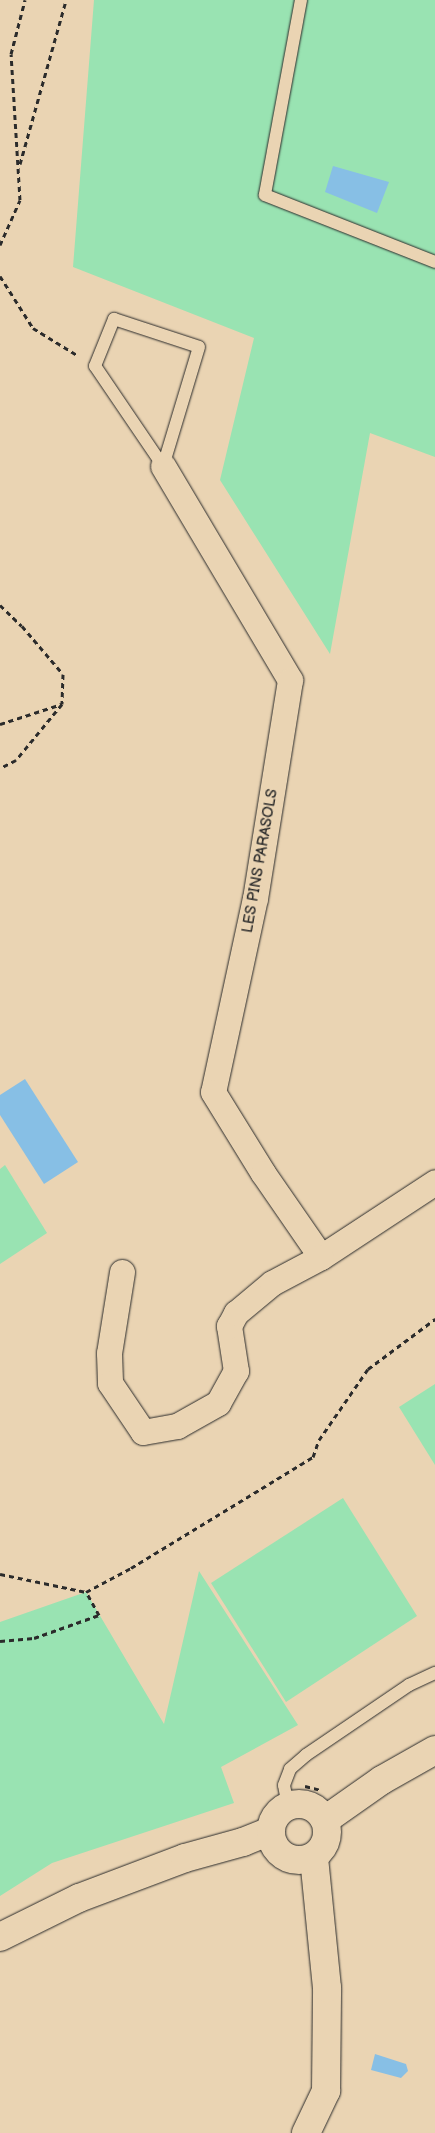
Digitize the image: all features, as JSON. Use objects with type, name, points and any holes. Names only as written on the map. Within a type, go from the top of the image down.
[{"type":"street","name":"LES PINS PARASOLS","points":[[163,466],[290,680],[254,898],[213,1092],[263,1173],[321,1257]]},
{"type":"street","points":[[122,1272],[109,1353],[110,1383],[143,1432],[177,1426],[218,1403],[236,1371],[230,1326],[236,1313],[272,1283],[321,1257],[435,1182]]},
{"type":"street","points":[[325,1820],[382,1780],[435,1750]]},
{"type":"street","points":[[305,1804],[320,1813],[325,1820],[325,1844],[314,1857],[297,1861],[281,1854],[271,1840],[270,1831],[276,1816],[288,1806],[305,1804]]},
{"type":"street","points":[[0,1937],[79,1898],[185,1858],[243,1842],[270,1831]]},
{"type":"street","points":[[306,2133],[326,2091],[327,1988],[314,1857]]},
{"type":"lane","points":[[301,0],[265,195],[435,262]]},
{"type":"lane","points":[[95,366],[114,320],[199,347],[163,466]]},
{"type":"lane","name":"LES PINS PARASOLS","points":[[95,366],[163,466]]},
{"type":"lane","points":[[288,1806],[284,1784],[290,1769],[306,1754],[409,1684],[435,1673]]},
{"type":"path","points":[[0,245],[20,200],[11,54],[25,0]]},
{"type":"path","points":[[19,167],[66,0]]},
{"type":"path","points":[[0,276],[33,328],[95,366]]},
{"type":"path","points":[[0,605],[22,626],[63,674],[62,704],[16,760],[0,768]]},
{"type":"path","points":[[0,724],[62,704]]},
{"type":"path","points":[[0,1574],[86,1592],[131,1568],[313,1456],[319,1440],[368,1369],[435,1319]]},
{"type":"path","points":[[0,1641],[34,1638],[99,1615],[86,1592]]},
{"type":"green space","points":[[94,0],[435,0],[435,457],[370,433],[330,654],[220,480],[254,338],[73,267]]},
{"type":"green space","points":[[5,1165],[47,1233],[0,1264],[0,1169]]},
{"type":"green space","points":[[435,1384],[435,1465],[399,1407]]},
{"type":"green space","points":[[343,1498],[417,1616],[286,1702],[211,1583]]},
{"type":"green space","points":[[199,1571],[298,1725],[221,1767],[234,1803],[52,1863],[0,1896],[0,1622],[86,1592],[164,1724]]},
{"type":"water","points":[[333,166],[389,182],[377,213],[325,192]]},
{"type":"water","points":[[25,1079],[78,1162],[44,1184],[0,1115],[0,1095]]},
{"type":"water","points":[[375,2054],[406,2064],[408,2071],[401,2078],[371,2070]]}]
